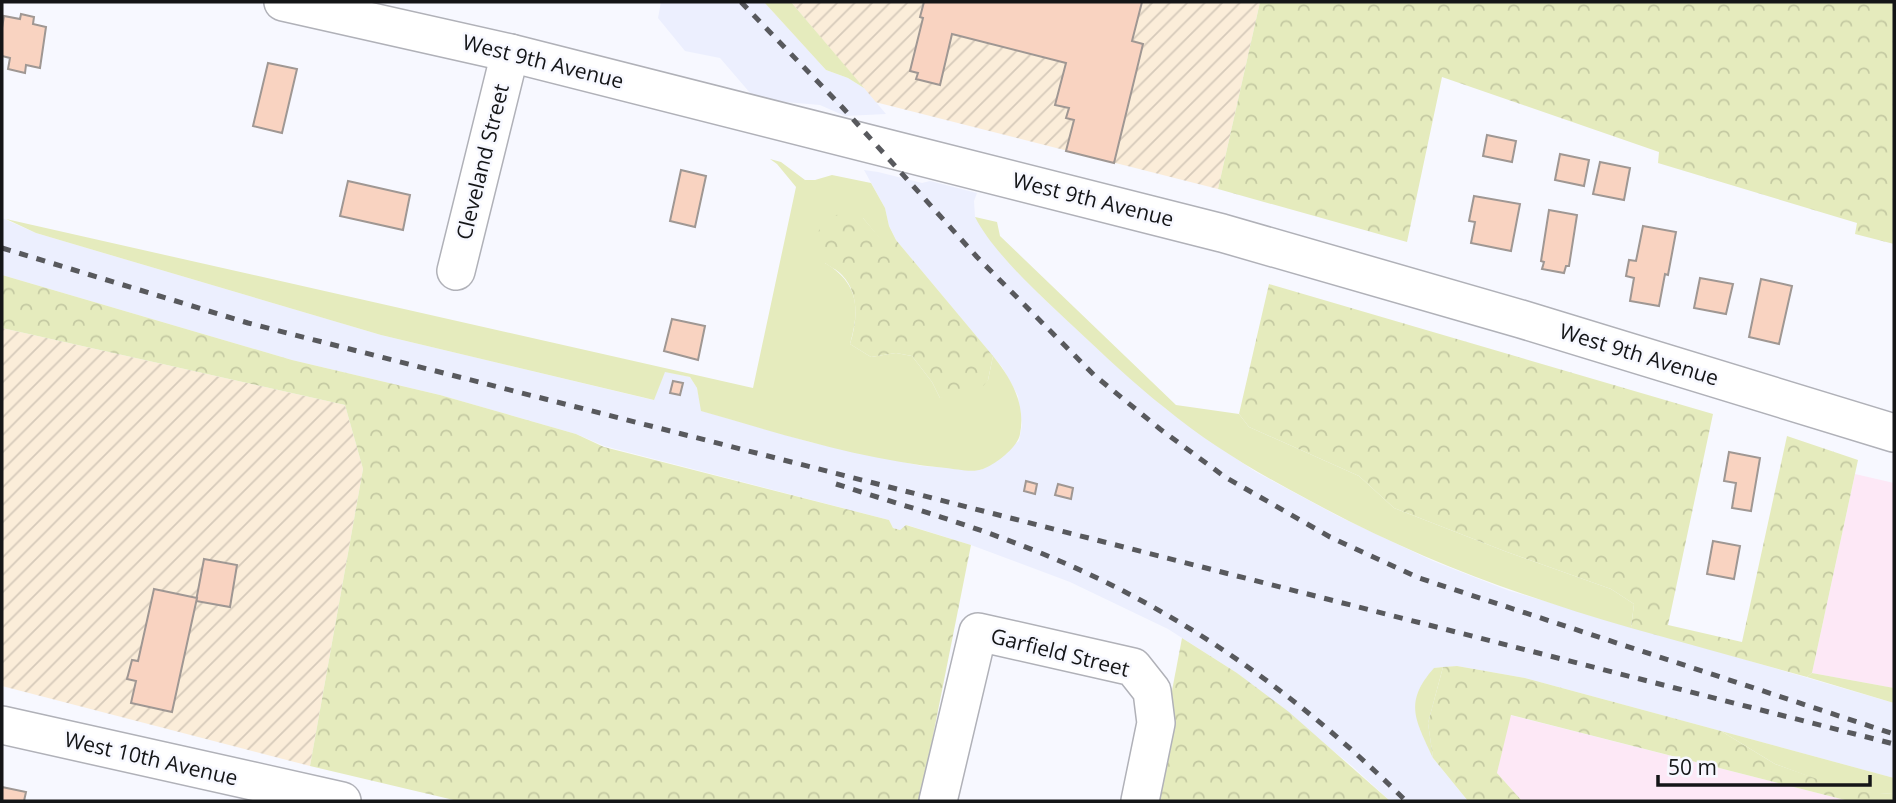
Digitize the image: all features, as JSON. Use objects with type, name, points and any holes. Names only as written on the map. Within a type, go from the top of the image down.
[{"type":"street","name":"West 9th Avenue","points":[[283,2],[510,53],[1222,233],[1521,319],[1894,433]]},
{"type":"street","name":"Cleveland Street","points":[[456,271],[510,53]]},
{"type":"street","name":"Garfield Street","points":[[939,801],[978,632],[1133,667],[1152,691],[1156,723],[1140,801]]},
{"type":"street","name":"West 10th Avenue","points":[[2,725],[342,801]]},
{"type":"shaded area","points":[[661,2],[764,2],[826,70],[848,78],[864,88],[886,114],[845,116],[820,105],[773,101],[751,94],[720,58],[685,51],[658,18]]},
{"type":"shaded area","points":[[791,2],[1260,2],[1218,189],[875,102]]},
{"type":"shaded area","points":[[864,170],[922,183],[930,181],[977,193],[974,201],[975,217],[1040,295],[1101,352],[1165,408],[1216,445],[1256,472],[1338,516],[1433,561],[1507,590],[1894,703],[1894,778],[1525,678],[1457,666],[1434,668],[1433,758],[1468,801],[1390,801],[1352,766],[1237,673],[1168,629],[1070,582],[971,545],[907,525],[900,530],[893,528],[889,520],[604,446],[576,434],[440,395],[292,360],[2,275],[2,218],[36,233],[381,335],[653,400],[665,371],[690,377],[697,388],[702,411],[810,442],[922,466],[981,470],[1019,441],[1022,425],[1018,396],[1002,367],[896,240],[885,208]]},
{"type":"shaded area","points":[[2,328],[345,405],[363,469],[310,766],[2,686]]},
{"type":"shaded area","points":[[1855,474],[1894,483],[1894,688],[1812,673]]},
{"type":"shaded area","points":[[1510,715],[1849,801],[1522,801],[1497,773]]},
{"type":"green space","points":[[764,2],[791,2],[864,88],[848,78],[826,70]]},
{"type":"green space","points":[[1260,2],[1894,2],[1894,244],[1855,234],[1857,223],[1658,163],[1659,152],[1442,77],[1407,242],[1218,189]]},
{"type":"green space","points":[[770,159],[781,162],[805,180],[832,175],[871,183],[885,208],[896,240],[881,240],[863,218],[825,263],[845,279],[854,298],[855,319],[850,344],[871,357],[896,353],[912,356],[932,382],[940,398],[988,380],[993,356],[1016,392],[1021,412],[1018,439],[1000,459],[974,471],[884,459],[822,445],[701,411],[697,388],[690,377],[665,372],[654,400],[381,335],[36,233],[6,219],[753,388],[796,187]]},
{"type":"green space","points":[[848,209],[863,218],[881,239],[896,240],[993,356],[988,380],[975,396],[940,398],[932,382],[912,356],[896,353],[871,357],[850,344],[855,318],[852,291],[842,275],[824,262],[811,243],[825,221]]},
{"type":"green space","points":[[975,217],[997,222],[1000,236],[1176,405],[1239,414],[1249,427],[1359,476],[1394,508],[1611,589],[1634,604],[1631,628],[1506,588],[1426,557],[1347,520],[1234,457],[1181,421],[1107,358],[1020,275],[994,246]]},
{"type":"green space","points":[[2,275],[292,360],[440,395],[576,434],[604,447],[889,520],[893,528],[900,530],[906,525],[971,545],[920,801],[458,801],[310,766],[363,469],[345,405],[2,328]]},
{"type":"green space","points":[[1269,284],[1713,414],[1668,625],[1742,642],[1787,436],[1858,460],[1812,673],[1807,677],[1631,628],[1634,604],[1611,589],[1394,508],[1359,476],[1249,427],[1239,414]]},
{"type":"green space","points":[[1182,638],[1237,673],[1289,712],[1390,801],[1151,801]]},
{"type":"green space","points":[[1457,666],[1525,678],[1721,731],[1775,764],[1851,791],[1894,794],[1894,801],[1849,801],[1511,715],[1497,773],[1522,801],[1468,801],[1433,758],[1428,723],[1443,667]]},
{"type":"green space","points":[[1443,667],[1428,723],[1433,758],[1418,722],[1416,702],[1424,680],[1434,668]]},
{"type":"green space","points":[[1812,673],[1894,688],[1894,703],[1807,677]]},
{"type":"green space","points":[[1721,731],[1894,778],[1894,794],[1851,792],[1775,764]]},
{"type":"building","points":[[924,2],[1142,2],[1132,41],[1143,44],[1114,163],[1066,151],[1074,120],[1066,118],[1069,108],[1055,105],[1066,63],[952,34],[940,85],[916,79],[918,73],[910,71],[923,18],[920,17]]},
{"type":"building","points":[[21,14],[34,17],[33,24],[46,27],[40,68],[26,65],[25,73],[8,69],[10,58],[2,56],[4,16],[20,19]]},
{"type":"building","points":[[268,63],[297,69],[282,133],[253,126]]},
{"type":"building","points":[[1487,135],[1516,141],[1512,162],[1483,156]]},
{"type":"building","points":[[1560,154],[1589,160],[1584,186],[1555,180]]},
{"type":"building","points":[[1600,162],[1630,168],[1624,200],[1593,194]]},
{"type":"building","points":[[681,170],[706,176],[695,227],[670,221]]},
{"type":"building","points":[[348,181],[410,195],[403,230],[340,216]]},
{"type":"building","points":[[1474,196],[1520,204],[1511,251],[1471,243],[1475,222],[1469,221]]},
{"type":"building","points":[[1549,210],[1577,215],[1569,266],[1566,266],[1564,273],[1542,269]]},
{"type":"building","points":[[1643,226],[1676,232],[1659,306],[1630,301],[1634,278],[1626,276],[1629,260],[1636,261]]},
{"type":"building","points":[[1700,278],[1733,284],[1726,314],[1694,308]]},
{"type":"building","points":[[1761,279],[1792,286],[1779,344],[1749,337]]},
{"type":"building","points":[[672,319],[705,326],[698,360],[664,351]]},
{"type":"building","points":[[673,381],[683,383],[680,395],[670,393]]},
{"type":"building","points":[[1729,452],[1760,458],[1751,511],[1732,508],[1736,483],[1724,481]]},
{"type":"building","points":[[1026,481],[1037,484],[1035,494],[1024,491]]},
{"type":"building","points":[[1058,484],[1073,488],[1071,499],[1055,495]]},
{"type":"building","points":[[1713,541],[1740,546],[1734,579],[1707,574]]},
{"type":"building","points":[[204,559],[237,565],[230,607],[196,601]]},
{"type":"building","points":[[154,589],[197,598],[172,712],[131,703],[136,681],[127,679],[132,660],[138,661]]},
{"type":"building","points":[[2,787],[26,792],[24,801],[2,801]]},
{"type":"railway","points":[[741,2],[843,108],[977,257],[1094,375],[1225,477],[1330,537],[1419,578],[1894,734]]},
{"type":"railway","points":[[2,248],[248,323],[1894,744]]},
{"type":"railway","points":[[836,484],[1000,537],[1130,594],[1180,622],[1275,687],[1320,722],[1406,801]]}]
